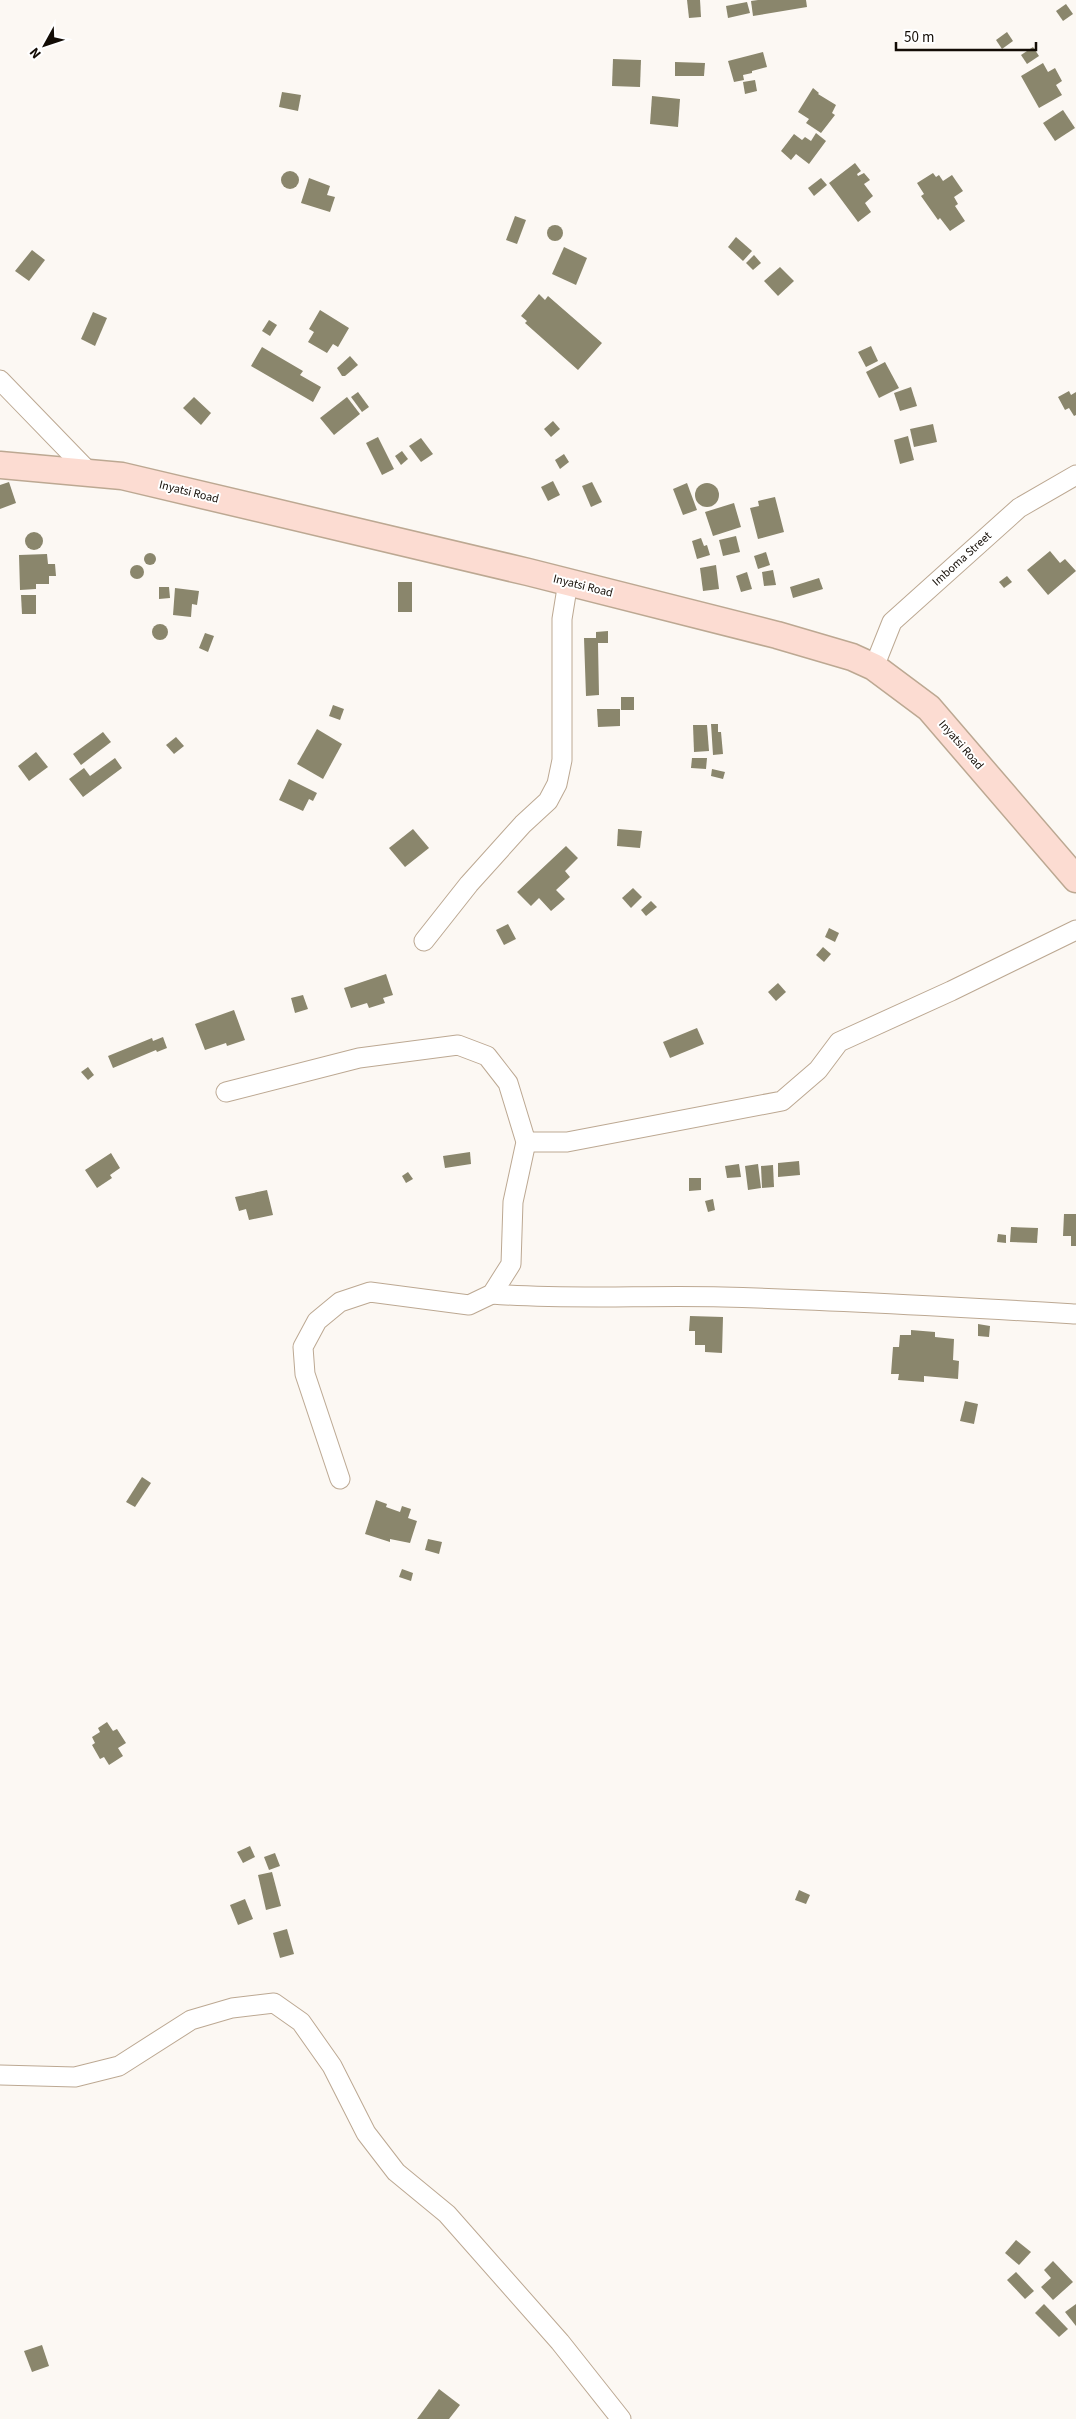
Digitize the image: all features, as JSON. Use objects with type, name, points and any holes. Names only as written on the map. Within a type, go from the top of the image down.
[{"type":"street","points":[[0,380],[90,473]]},
{"type":"street","name":"Inyatsi Road","points":[[0,465],[122,476],[568,582],[777,635],[852,657],[874,667],[930,708],[1076,880]]},
{"type":"street","name":"Imboma Street","points":[[874,667],[892,622],[1019,508],[1076,475]]},
{"type":"street","points":[[424,941],[469,884],[523,824],[548,801],[557,784],[562,760],[562,620],[568,582]]},
{"type":"street","points":[[526,1142],[567,1142],[782,1102],[818,1070],[839,1042],[951,991],[1076,930]]},
{"type":"street","points":[[226,1092],[359,1058],[458,1045],[487,1056],[508,1083],[526,1142],[513,1202],[511,1264],[492,1294]]},
{"type":"street","points":[[340,1479],[305,1374],[304,1347],[317,1321],[340,1302],[370,1292],[469,1305],[492,1294],[534,1297],[722,1297],[895,1303],[1076,1314]]},
{"type":"street","points":[[0,2075],[75,2077],[119,2066],[191,2020],[232,2008],[274,2003],[301,2022],[332,2066],[366,2133],[396,2172],[447,2214],[560,2342],[621,2419]]},
{"type":"building","points":[[687,0],[700,0],[701,17],[689,18]]},
{"type":"building","points":[[806,0],[807,7],[753,16],[751,1]]},
{"type":"building","points":[[747,2],[750,13],[728,18],[726,6]]},
{"type":"building","points":[[1066,4],[1073,14],[1063,21],[1056,11]]},
{"type":"building","points":[[1007,32],[1013,41],[1002,49],[996,40]]},
{"type":"building","points":[[1033,47],[1039,56],[1027,64],[1021,55]]},
{"type":"building","points":[[763,52],[767,67],[743,75],[744,80],[734,82],[728,61]]},
{"type":"building","points":[[613,59],[641,60],[640,87],[612,86]]},
{"type":"building","points":[[675,62],[705,63],[704,76],[675,76]]},
{"type":"building","points":[[1043,63],[1048,72],[1055,68],[1062,81],[1056,85],[1062,95],[1039,108],[1021,76]]},
{"type":"building","points":[[755,80],[757,91],[745,94],[743,82]]},
{"type":"building","points":[[813,88],[818,94],[836,105],[832,113],[835,115],[821,133],[806,123],[809,119],[798,112]]},
{"type":"building","points":[[282,92],[301,95],[298,111],[279,107]]},
{"type":"building","points":[[652,96],[680,99],[678,127],[650,124]]},
{"type":"building","points":[[1063,110],[1075,128],[1055,141],[1043,123]]},
{"type":"building","points":[[816,133],[826,141],[809,164],[796,154],[791,160],[781,151],[794,134],[802,140],[805,137],[811,141]]},
{"type":"building","points":[[855,163],[861,171],[857,174],[858,176],[864,173],[870,180],[864,184],[873,196],[865,203],[871,212],[858,222],[829,183]]},
{"type":"building","points":[[290,171],[296,174],[299,180],[296,186],[290,189],[284,186],[281,180],[284,174]]},
{"type":"building","points":[[933,173],[936,177],[939,175],[943,181],[952,175],[963,191],[954,197],[958,204],[955,206],[965,221],[950,231],[940,218],[938,220],[921,196],[924,194],[917,183]]},
{"type":"building","points":[[309,178],[330,186],[327,195],[335,197],[330,212],[301,203]]},
{"type":"building","points":[[821,178],[827,185],[814,196],[808,188]]},
{"type":"building","points":[[515,216],[526,220],[517,244],[506,240]]},
{"type":"building","points":[[555,225],[561,227],[563,233],[561,239],[555,241],[549,239],[547,233],[549,227]]},
{"type":"building","points":[[736,237],[752,251],[743,261],[728,247]]},
{"type":"building","points":[[564,247],[587,258],[576,285],[552,274]]},
{"type":"building","points":[[32,250],[45,260],[29,281],[15,271]]},
{"type":"building","points":[[754,255],[761,263],[753,270],[746,263]]},
{"type":"building","points":[[780,267],[794,281],[778,296],[764,281]]},
{"type":"building","points":[[539,294],[545,300],[548,296],[602,343],[578,370],[525,323],[527,321],[521,316]]},
{"type":"building","points":[[320,310],[349,328],[338,347],[333,344],[327,353],[308,342],[314,332],[309,329]]},
{"type":"building","points":[[93,312],[107,318],[95,346],[81,339]]},
{"type":"building","points":[[269,320],[277,325],[270,336],[262,331]]},
{"type":"building","points":[[871,346],[878,361],[866,367],[858,352]]},
{"type":"building","points":[[262,347],[303,371],[300,375],[321,387],[313,402],[251,366]]},
{"type":"building","points":[[350,356],[358,365],[345,376],[342,376],[337,368]]},
{"type":"building","points":[[885,362],[899,388],[879,398],[866,372]]},
{"type":"building","points":[[911,387],[917,406],[900,411],[894,393]]},
{"type":"building","points":[[1069,391],[1071,395],[1076,392],[1076,415],[1074,416],[1069,408],[1065,410],[1058,397]]},
{"type":"building","points":[[358,392],[369,407],[362,412],[351,397]]},
{"type":"building","points":[[194,397],[211,413],[201,425],[183,408]]},
{"type":"building","points":[[347,397],[360,414],[334,435],[320,418]]},
{"type":"building","points":[[553,421],[560,429],[551,437],[544,429]]},
{"type":"building","points":[[933,424],[937,442],[914,447],[910,429]]},
{"type":"building","points":[[908,436],[914,460],[900,464],[894,440]]},
{"type":"building","points":[[378,437],[394,469],[382,475],[366,443]]},
{"type":"building","points":[[421,438],[433,454],[421,462],[409,446]]},
{"type":"building","points":[[402,451],[408,459],[401,465],[395,456]]},
{"type":"building","points":[[564,454],[569,462],[560,469],[555,460]]},
{"type":"building","points":[[553,481],[560,495],[548,501],[541,487]]},
{"type":"building","points":[[9,482],[16,503],[0,509],[0,485]]},
{"type":"building","points":[[592,482],[602,502],[591,507],[582,486]]},
{"type":"building","points":[[687,483],[697,510],[683,515],[673,489]]},
{"type":"building","points":[[707,483],[716,486],[719,495],[716,504],[707,507],[698,504],[695,495],[698,486]]},
{"type":"building","points":[[775,497],[784,532],[758,539],[750,508],[759,506],[758,501]]},
{"type":"building","points":[[734,503],[741,527],[713,536],[705,512]]},
{"type":"building","points":[[34,532],[40,535],[43,541],[40,547],[34,550],[28,547],[25,541],[28,535]]},
{"type":"building","points":[[736,536],[740,552],[723,556],[719,540]]},
{"type":"building","points":[[701,538],[704,546],[707,545],[710,555],[697,559],[692,541]]},
{"type":"building","points":[[1050,551],[1060,563],[1065,559],[1076,571],[1048,595],[1027,570]]},
{"type":"building","points":[[766,552],[770,565],[758,569],[754,556]]},
{"type":"building","points":[[150,553],[156,559],[150,565],[144,559]]},
{"type":"building","points":[[47,554],[48,564],[55,564],[56,576],[49,576],[49,584],[36,584],[36,589],[20,590],[19,555]]},
{"type":"building","points":[[137,565],[142,567],[144,572],[142,577],[137,579],[132,577],[130,572],[132,567]]},
{"type":"building","points":[[716,565],[719,589],[703,591],[700,568]]},
{"type":"building","points":[[773,570],[776,585],[764,586],[762,572]]},
{"type":"building","points":[[747,572],[752,589],[741,592],[736,576]]},
{"type":"building","points":[[1007,576],[1012,582],[1004,588],[999,582]]},
{"type":"building","points":[[819,578],[823,589],[793,598],[790,587]]},
{"type":"building","points":[[398,582],[412,582],[412,612],[398,612]]},
{"type":"building","points":[[159,587],[169,587],[170,598],[159,599]]},
{"type":"building","points":[[175,588],[199,591],[197,605],[192,604],[191,617],[173,615]]},
{"type":"building","points":[[21,595],[36,595],[36,614],[22,614]]},
{"type":"building","points":[[160,624],[166,626],[168,632],[166,638],[160,640],[154,638],[152,632],[154,626]]},
{"type":"building","points":[[608,631],[608,643],[598,643],[599,695],[586,696],[584,638],[596,638],[596,632]]},
{"type":"building","points":[[205,633],[214,636],[208,652],[199,648]]},
{"type":"building","points":[[621,697],[634,697],[634,710],[621,710]]},
{"type":"building","points":[[333,705],[344,709],[340,720],[329,716]]},
{"type":"building","points":[[597,709],[620,709],[620,726],[598,727]]},
{"type":"building","points":[[711,724],[718,724],[718,732],[721,732],[723,754],[713,755]]},
{"type":"building","points":[[693,725],[707,725],[709,751],[694,752]]},
{"type":"building","points":[[317,729],[342,744],[323,779],[297,764]]},
{"type":"building","points":[[103,732],[111,742],[81,765],[73,754]]},
{"type":"building","points":[[176,737],[184,746],[174,754],[166,745]]},
{"type":"building","points":[[36,752],[48,767],[29,781],[18,766]]},
{"type":"building","points":[[115,758],[122,768],[83,797],[69,779],[84,768],[90,776]]},
{"type":"building","points":[[692,758],[707,758],[706,769],[691,768]]},
{"type":"building","points":[[712,769],[725,772],[723,779],[711,776]]},
{"type":"building","points":[[289,779],[317,793],[313,801],[309,799],[303,811],[279,800]]},
{"type":"building","points":[[413,829],[429,848],[405,867],[389,848]]},
{"type":"building","points":[[618,829],[642,831],[640,848],[617,846]]},
{"type":"building","points":[[566,846],[578,858],[565,871],[570,877],[556,890],[565,899],[551,911],[539,898],[531,906],[517,892]]},
{"type":"building","points":[[633,888],[642,897],[631,908],[622,898]]},
{"type":"building","points":[[651,901],[657,907],[646,916],[641,910]]},
{"type":"building","points":[[508,924],[516,939],[504,945],[496,930]]},
{"type":"building","points":[[829,928],[839,933],[835,942],[825,937]]},
{"type":"building","points":[[823,947],[831,954],[824,962],[816,955]]},
{"type":"building","points":[[386,974],[393,995],[383,998],[385,1003],[369,1008],[367,1003],[351,1008],[344,988]]},
{"type":"building","points":[[778,983],[786,992],[776,1001],[768,992]]},
{"type":"building","points":[[303,995],[308,1009],[295,1013],[291,998]]},
{"type":"building","points":[[234,1010],[245,1040],[227,1046],[226,1043],[205,1050],[195,1024]]},
{"type":"building","points":[[697,1028],[704,1044],[670,1058],[663,1042]]},
{"type":"building","points":[[163,1037],[167,1048],[157,1052],[156,1050],[113,1068],[108,1056],[152,1038],[153,1041]]},
{"type":"building","points":[[88,1067],[94,1075],[88,1080],[81,1072]]},
{"type":"building","points":[[470,1152],[471,1164],[445,1168],[443,1156]]},
{"type":"building","points":[[111,1153],[120,1168],[110,1175],[112,1178],[97,1188],[85,1170]]},
{"type":"building","points":[[799,1161],[800,1175],[778,1177],[778,1163]]},
{"type":"building","points":[[739,1164],[741,1177],[727,1178],[725,1166]]},
{"type":"building","points":[[758,1164],[761,1188],[748,1190],[745,1166]]},
{"type":"building","points":[[773,1165],[774,1187],[762,1188],[761,1166]]},
{"type":"building","points":[[408,1172],[413,1179],[406,1183],[402,1176]]},
{"type":"building","points":[[689,1178],[701,1178],[701,1190],[689,1191]]},
{"type":"building","points":[[267,1190],[273,1215],[249,1220],[246,1209],[239,1211],[235,1197]]},
{"type":"building","points":[[713,1199],[715,1210],[708,1212],[705,1201]]},
{"type":"building","points":[[1064,1214],[1076,1214],[1076,1246],[1071,1246],[1071,1236],[1063,1236]]},
{"type":"building","points":[[1011,1227],[1038,1228],[1037,1243],[1010,1242]]},
{"type":"building","points":[[998,1234],[1006,1235],[1006,1243],[997,1242]]},
{"type":"building","points":[[690,1316],[723,1317],[722,1353],[705,1352],[705,1345],[695,1345],[695,1331],[689,1331]]},
{"type":"building","points":[[978,1324],[990,1326],[989,1337],[978,1336]]},
{"type":"building","points":[[911,1330],[935,1332],[935,1337],[954,1339],[953,1360],[959,1361],[958,1379],[924,1376],[924,1382],[898,1380],[899,1374],[891,1374],[893,1347],[899,1347],[900,1335],[911,1335]]},
{"type":"building","points":[[965,1401],[978,1404],[974,1424],[960,1421]]},
{"type":"building","points":[[142,1477],[151,1483],[135,1507],[126,1502]]},
{"type":"building","points":[[376,1500],[387,1504],[386,1507],[400,1512],[402,1506],[411,1509],[408,1518],[417,1521],[410,1543],[390,1539],[390,1542],[365,1534]]},
{"type":"building","points":[[428,1539],[442,1542],[439,1554],[425,1550]]},
{"type":"building","points":[[402,1569],[413,1573],[411,1581],[399,1577]]},
{"type":"building","points":[[107,1722],[113,1731],[117,1729],[126,1743],[118,1748],[123,1756],[109,1765],[104,1757],[100,1759],[92,1745],[95,1743],[92,1737],[100,1732],[98,1728]]},
{"type":"building","points":[[250,1846],[255,1857],[243,1863],[237,1852]]},
{"type":"building","points":[[275,1853],[280,1866],[269,1870],[264,1857]]},
{"type":"building","points":[[272,1872],[281,1906],[266,1910],[258,1875]]},
{"type":"building","points":[[799,1890],[810,1895],[806,1904],[795,1900]]},
{"type":"building","points":[[245,1899],[253,1919],[238,1925],[230,1905]]},
{"type":"building","points":[[287,1929],[294,1954],[280,1958],[273,1933]]},
{"type":"building","points":[[1016,2240],[1031,2252],[1019,2265],[1005,2253]]},
{"type":"building","points":[[1053,2261],[1073,2282],[1053,2300],[1041,2287],[1051,2278],[1044,2270]]},
{"type":"building","points":[[1016,2272],[1034,2291],[1025,2299],[1007,2280]]},
{"type":"building","points":[[1044,2304],[1068,2329],[1059,2337],[1035,2313]]},
{"type":"building","points":[[1076,2304],[1076,2326],[1065,2312]]},
{"type":"building","points":[[42,2345],[49,2366],[32,2372],[24,2351]]},
{"type":"building","points":[[439,2389],[460,2405],[449,2419],[417,2419]]}]
